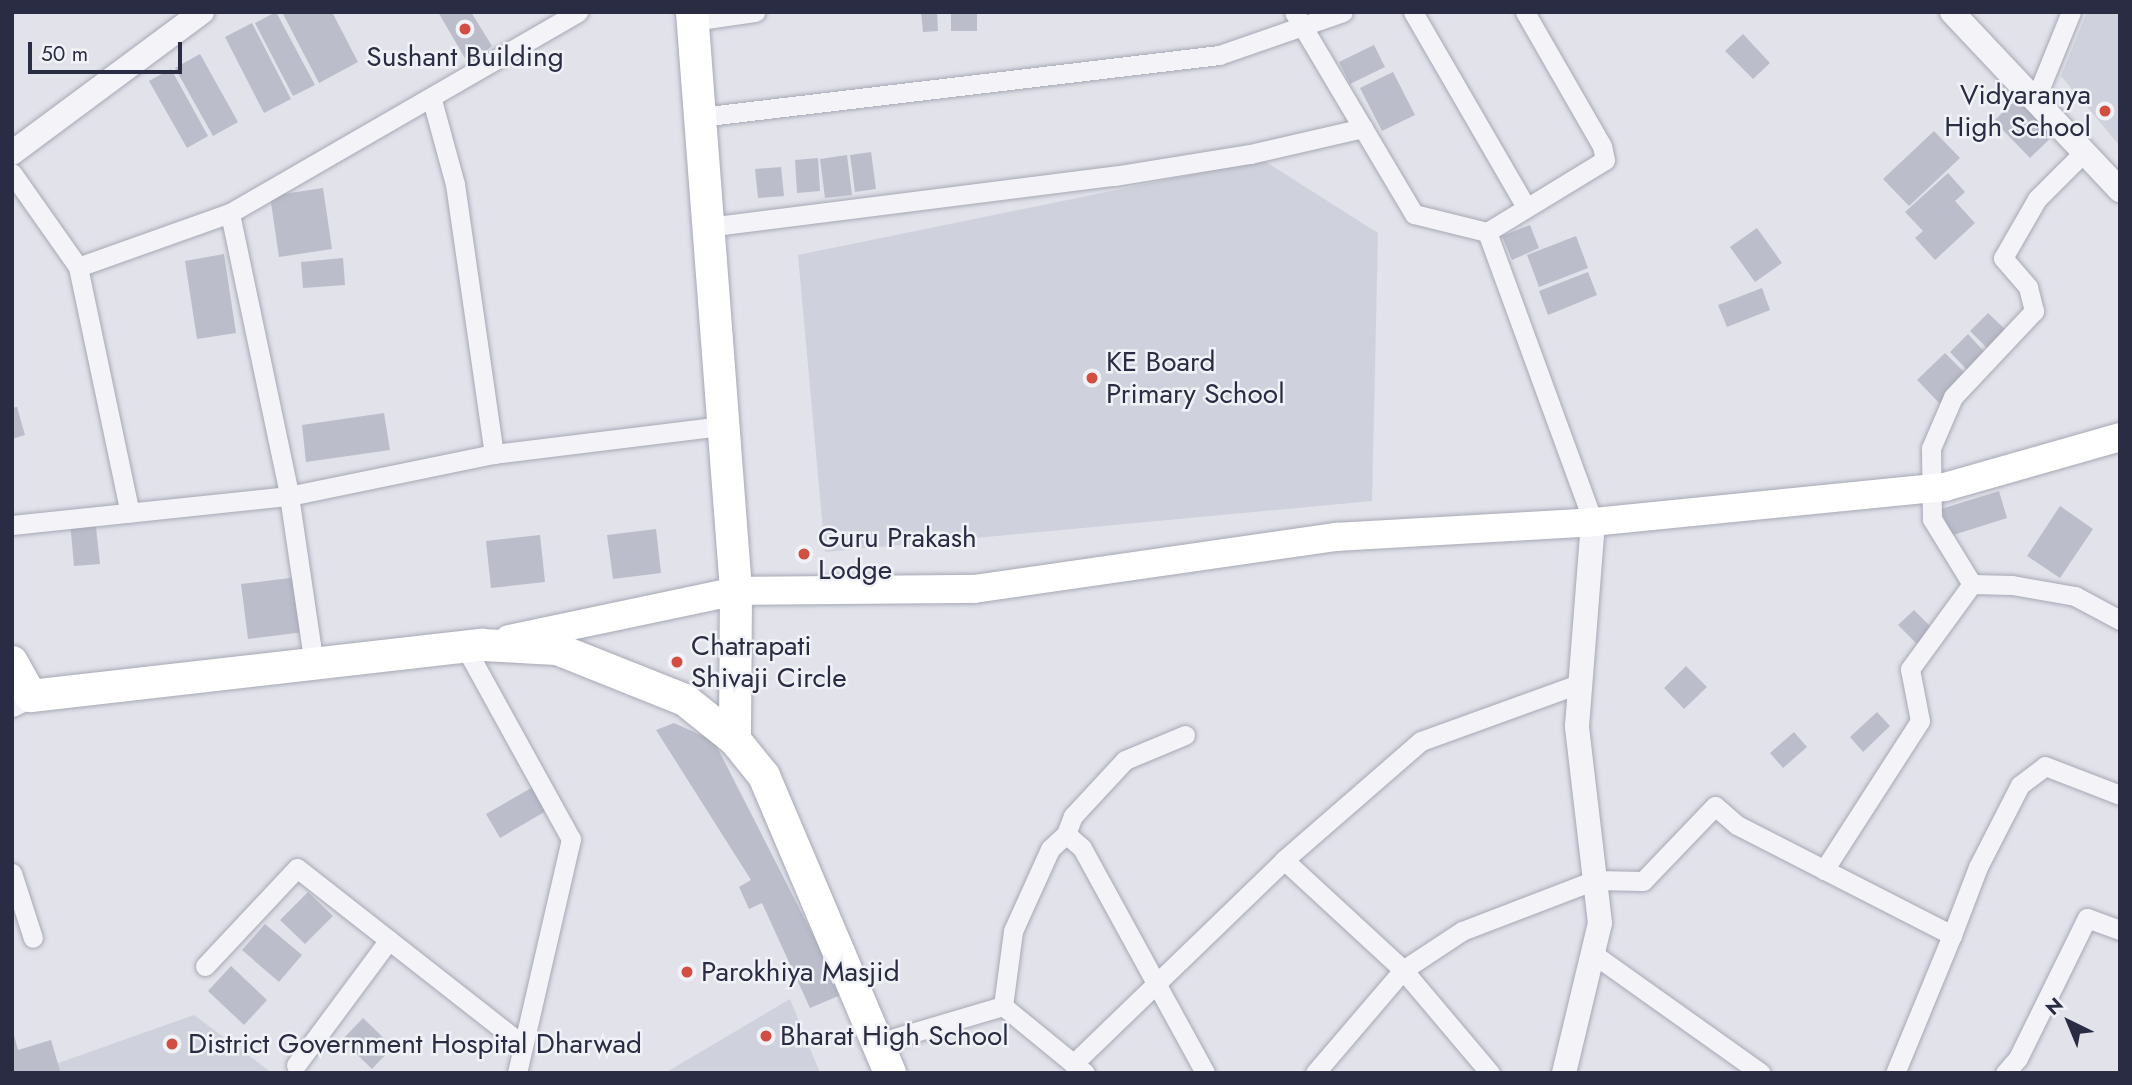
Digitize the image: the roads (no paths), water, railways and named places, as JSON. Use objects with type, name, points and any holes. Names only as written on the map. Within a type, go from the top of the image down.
[{"type":"main road","points":[[692,17],[736,591],[735,740]]},
{"type":"main road","points":[[12,662],[22,700],[474,646],[736,591],[974,589],[1336,537],[1593,522],[1935,488],[2120,437]]},
{"type":"main road","points":[[474,646],[557,649],[685,700],[735,740],[764,776],[890,1073]]},
{"type":"street","points":[[12,153],[202,12]]},
{"type":"street","points":[[78,267],[230,213],[432,100],[578,12]]},
{"type":"street","points":[[692,17],[755,12]]},
{"type":"street","points":[[700,117],[1219,55],[1299,21],[1343,12]]},
{"type":"street","points":[[1413,12],[1526,206]]},
{"type":"street","points":[[1299,21],[1414,214],[1488,232],[1526,206],[1605,160],[1602,146],[1525,12]]},
{"type":"street","points":[[1952,12],[2120,190]]},
{"type":"street","points":[[2036,98],[2071,12]]},
{"type":"street","points":[[432,100],[455,184],[494,454]]},
{"type":"street","points":[[708,227],[1114,176],[1250,154],[1363,128]]},
{"type":"street","points":[[1972,584],[1932,519],[1935,488],[1931,448],[1954,397],[2034,311],[2028,287],[2003,258],[2037,199],[2085,151]]},
{"type":"street","points":[[12,173],[78,267],[130,513]]},
{"type":"street","points":[[230,213],[289,496],[314,665]]},
{"type":"street","points":[[1488,232],[1593,522],[1577,726],[1600,923],[1564,1073]]},
{"type":"street","points":[[12,525],[289,496],[494,454],[723,426]]},
{"type":"street","points":[[1972,584],[2012,585],[2075,596],[2120,620]]},
{"type":"street","points":[[1824,870],[1920,721],[1910,669],[1972,584]]},
{"type":"street","points":[[474,646],[571,839],[517,1073]]},
{"type":"street","points":[[1003,1006],[1079,1068],[1154,984],[1284,860],[1421,741],[1581,683]]},
{"type":"street","points":[[1003,1006],[1013,931],[1050,849],[1066,834],[1073,816],[1125,760],[1185,735]]},
{"type":"street","points":[[1895,1073],[1979,867],[2020,785],[2045,766],[2120,795]]},
{"type":"street","points":[[1315,1073],[1403,970],[1462,931],[1595,880],[1643,881],[1716,806],[1737,825],[1952,936]]},
{"type":"street","points":[[1066,834],[1082,848],[1205,1073]]},
{"type":"street","points":[[1284,860],[1403,970],[1490,1073]]},
{"type":"street","points":[[205,966],[297,868],[523,1045]]},
{"type":"street","points":[[12,873],[33,938]]},
{"type":"street","points":[[2005,1073],[2018,1058],[2087,918],[2120,930]]},
{"type":"street","points":[[296,1065],[389,940]]},
{"type":"street","points":[[1592,953],[1761,1073]]},
{"type":"street","points":[[878,1043],[1003,1006]]},
{"type":"place","name":"Sushant Building","points":[[465,29]]},
{"type":"place","name":"Vidyaranya High School","points":[[2105,111]]},
{"type":"place","name":"KE Board Primary School","points":[[1092,378]]},
{"type":"place","name":"Guru Prakash Lodge","points":[[804,554]]},
{"type":"place","name":"Chatrapati Shivaji Circle","points":[[677,662]]},
{"type":"place","name":"Parokhiya Masjid","points":[[687,972]]},
{"type":"place","name":"Bharat High School","points":[[766,1036]]},
{"type":"place","name":"District Government Hospital Dharwad","points":[[172,1044]]}]
